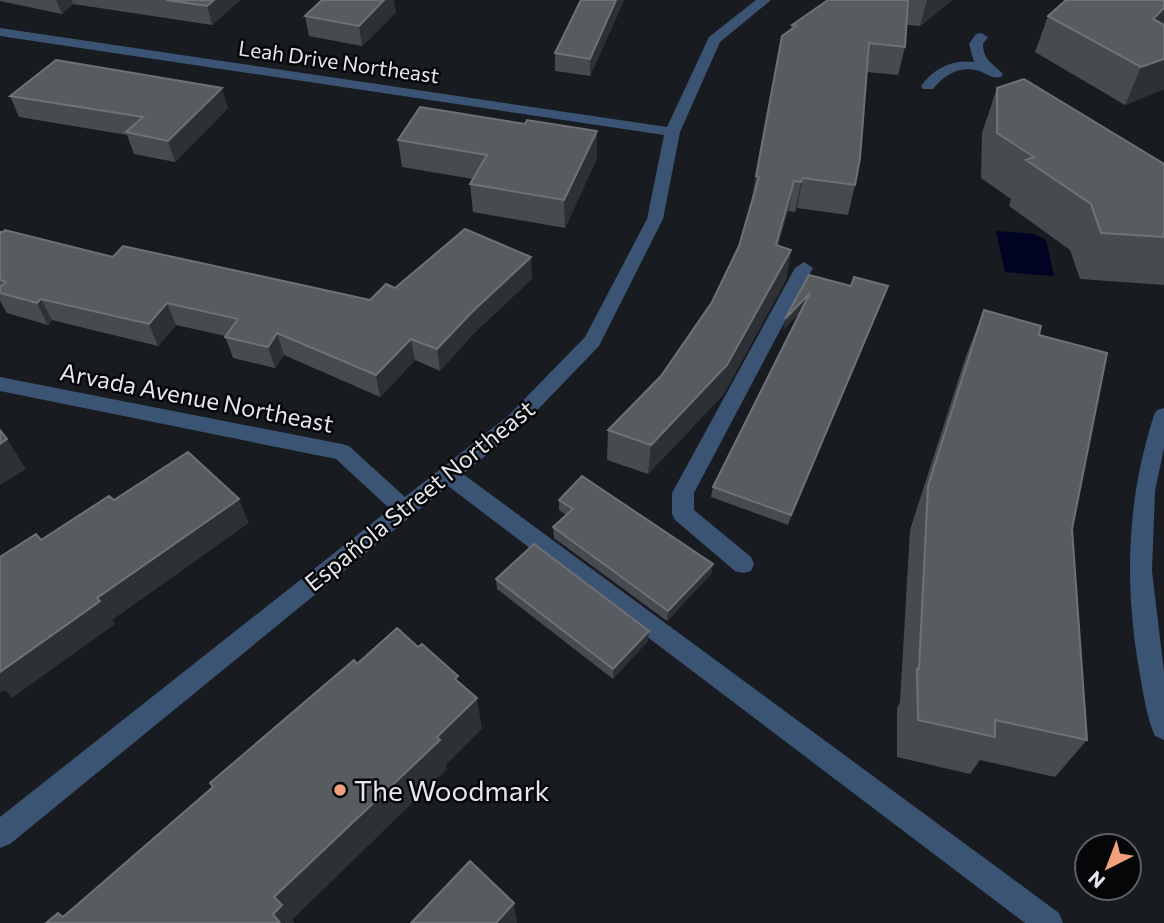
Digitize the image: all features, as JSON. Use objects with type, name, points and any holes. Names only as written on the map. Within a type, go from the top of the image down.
[{"type":"street","name":"Española Street Northeast","points":[[0,834],[515,421],[592,341],[655,219],[672,132],[714,40],[764,0]]},
{"type":"street","name":"Leah Drive Northeast","points":[[0,32],[672,132]]},
{"type":"street","points":[[928,86],[934,76],[960,65],[990,70],[975,50],[976,41],[981,37]]},
{"type":"street","points":[[743,564],[683,514],[683,493],[804,268]]},
{"type":"street","name":"Arvada Avenue Northeast","points":[[0,384],[342,453],[404,509]]},
{"type":"street","points":[[1164,415],[1149,465],[1141,556],[1144,623],[1164,727]]},
{"type":"street","points":[[447,474],[1049,923]]},
{"type":"water","points":[[996,231],[1034,234],[1046,240],[1054,276],[1005,272]]},
{"type":"building","points":[[166,0],[214,0],[207,6]]},
{"type":"building","points":[[322,0],[384,0],[359,26],[305,16]]},
{"type":"building","points":[[581,0],[616,0],[590,59],[555,53]]},
{"type":"building","points":[[828,0],[908,0],[905,47],[869,43],[860,158],[855,185],[803,178],[801,182],[794,181],[776,245],[791,250],[727,365],[651,445],[608,430],[661,376],[712,302],[739,246],[759,177],[756,176],[782,36],[796,26],[792,25]]},
{"type":"building","points":[[1066,0],[1164,0],[1164,8],[1153,19],[1164,25],[1164,59],[1141,67],[1048,16]]},
{"type":"building","points":[[56,60],[222,88],[168,141],[126,132],[143,117],[10,96]]},
{"type":"building","points":[[1024,79],[1164,164],[1164,237],[1101,233],[1091,204],[1026,160],[1034,157],[997,133],[997,88]]},
{"type":"building","points":[[420,107],[525,124],[527,120],[597,131],[564,200],[470,184],[487,155],[398,140]]},
{"type":"building","points":[[465,229],[531,257],[437,349],[411,339],[376,375],[277,333],[268,347],[225,337],[238,319],[167,303],[149,324],[41,299],[37,303],[0,293],[0,287],[6,282],[0,280],[0,232],[5,230],[113,257],[123,246],[370,300],[386,284],[395,288]]},
{"type":"building","points":[[809,275],[851,286],[854,277],[888,286],[791,515],[713,487],[810,293],[785,319]]},
{"type":"building","points":[[984,310],[1041,326],[1039,335],[1107,353],[1072,529],[1087,740],[995,720],[995,737],[918,720],[917,669],[928,486]]},
{"type":"building","points":[[0,430],[7,439],[0,444]]},
{"type":"building","points":[[188,452],[239,499],[97,598],[100,601],[0,672],[0,557],[36,534],[41,540],[109,496],[114,500]]},
{"type":"building","points":[[582,476],[713,564],[668,611],[553,527],[573,509],[559,500]]},
{"type":"building","points":[[534,544],[649,631],[613,669],[496,579]]},
{"type":"building","name":"The Woodmark","points":[[397,628],[418,647],[422,644],[458,676],[455,679],[477,698],[437,737],[440,740],[274,897],[282,905],[273,914],[280,923],[46,923],[58,913],[63,917],[213,787],[210,783],[354,660],[357,664]]},
{"type":"building","points":[[470,861],[514,903],[496,923],[411,923]]},
{"type":"place","name":"The Woodmark","points":[[340,790]]}]
